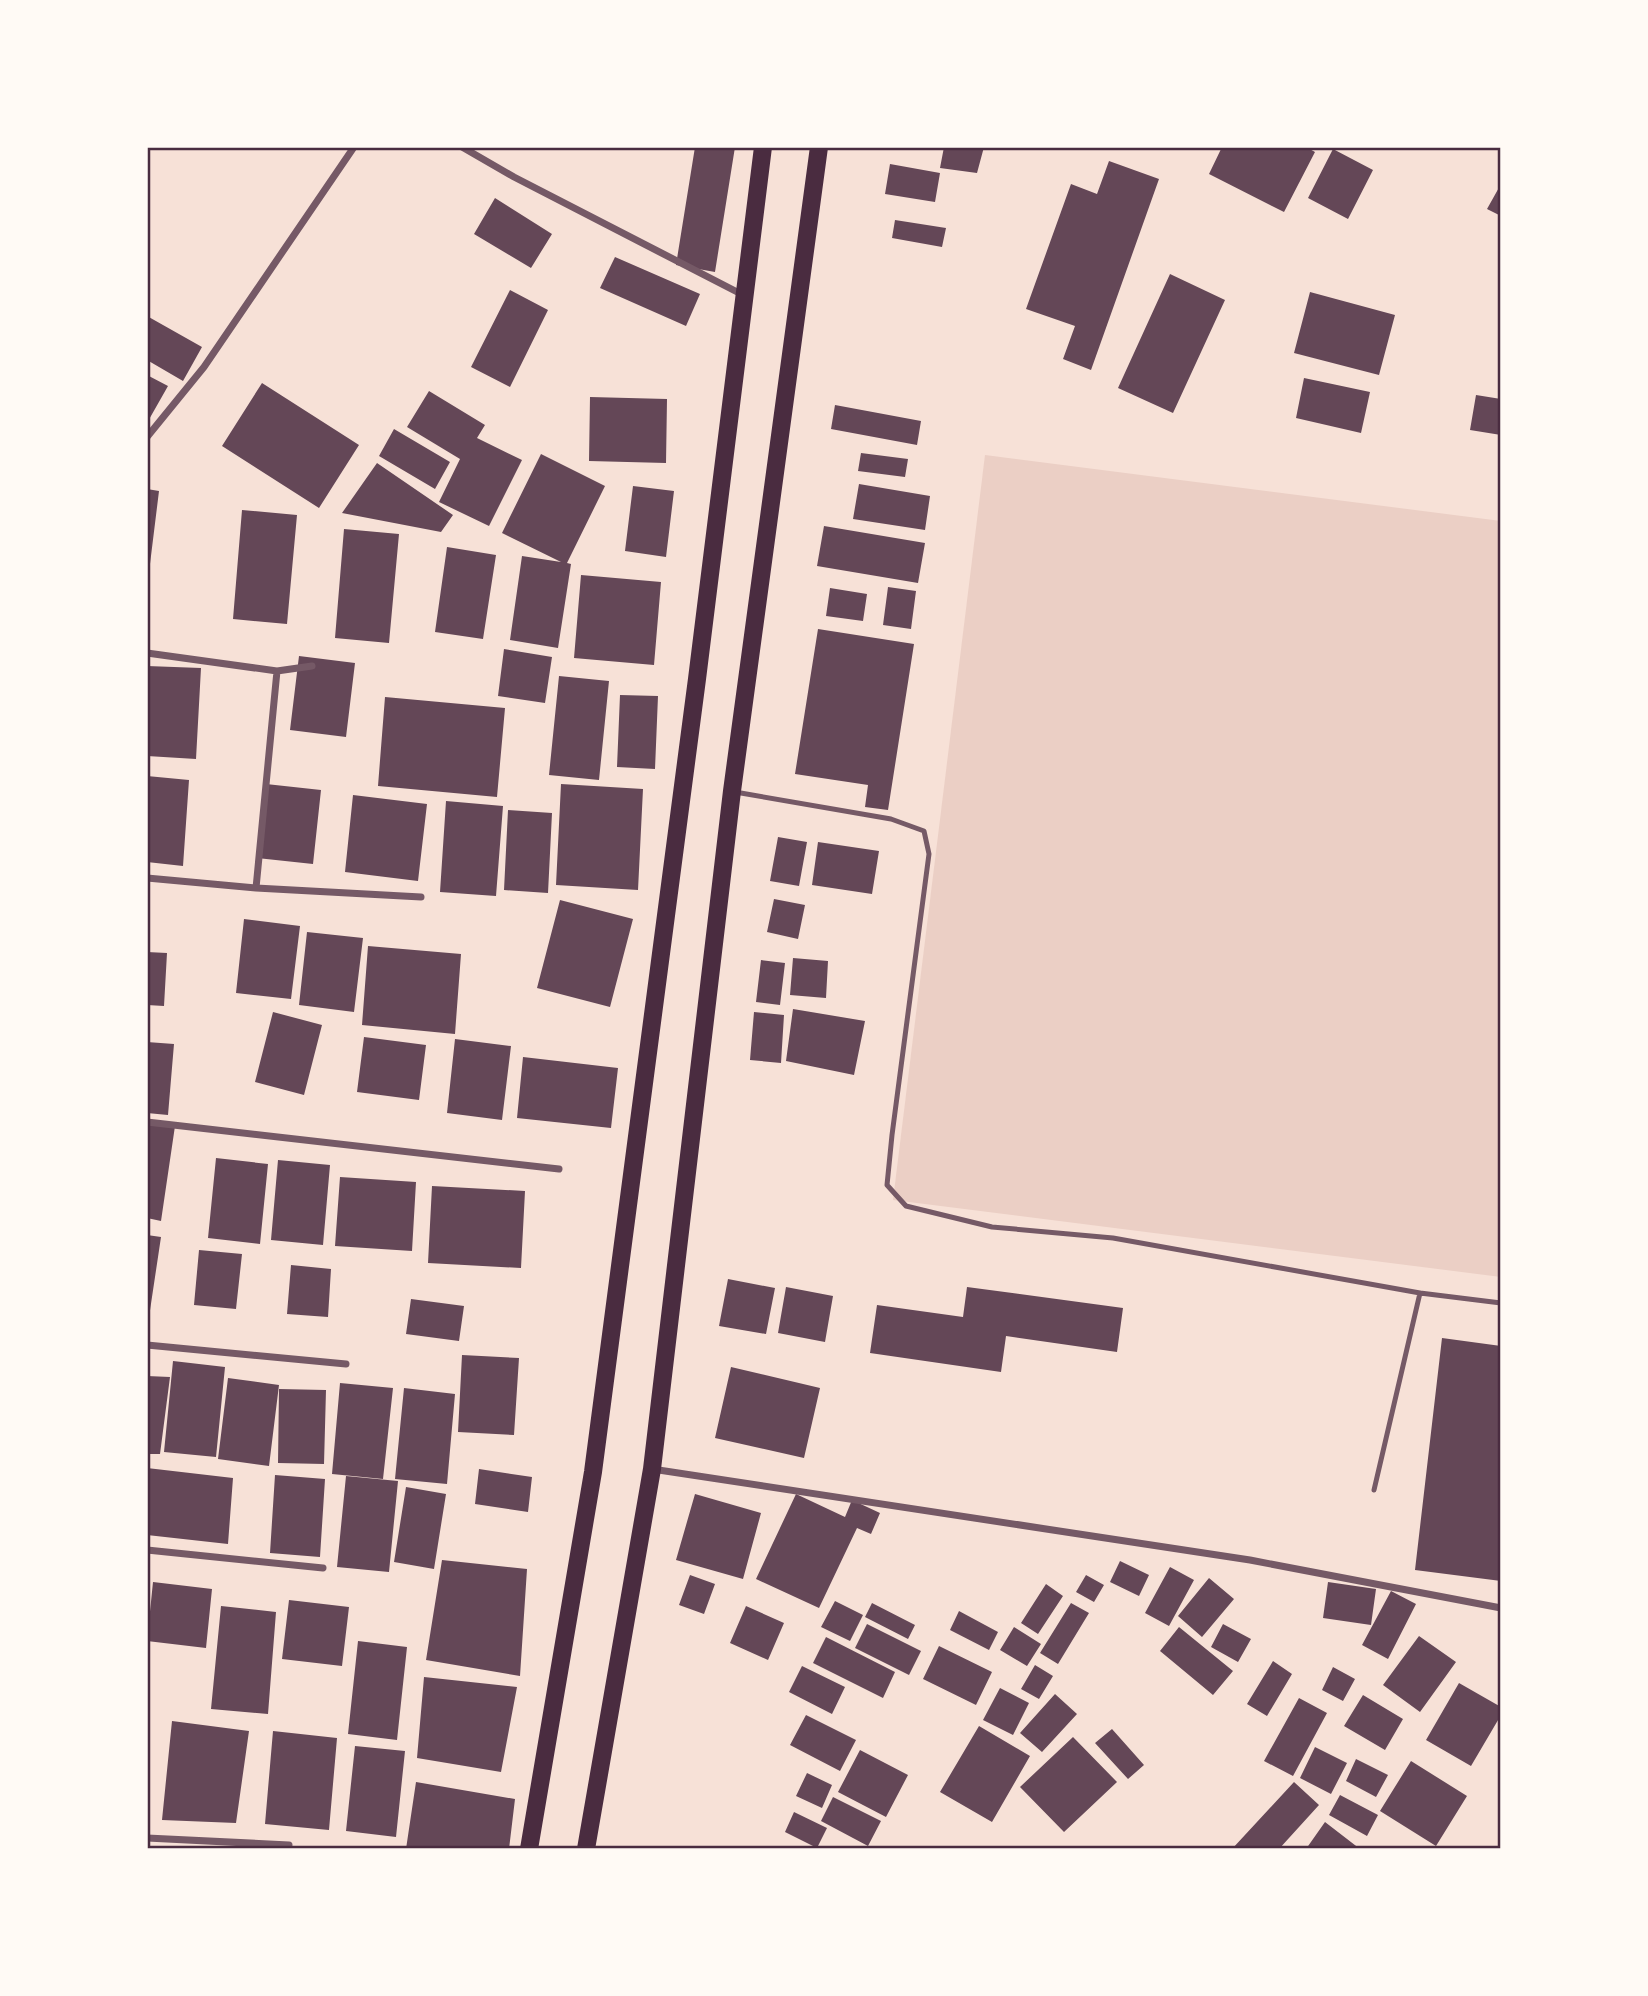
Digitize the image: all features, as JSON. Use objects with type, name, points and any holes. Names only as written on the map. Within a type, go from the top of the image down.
[{"type":"main road","points":[[529,1849],[595,1458],[763,147]]},
{"type":"main road","points":[[586,1849],[652,1469],[732,791],[819,147]]},
{"type":"street","points":[[147,437],[204,367],[354,147]]},
{"type":"street","points":[[462,147],[514,177],[745,296]]},
{"type":"street","points":[[147,653],[277,671],[312,666]]},
{"type":"street","points":[[256,888],[277,671]]},
{"type":"street","points":[[147,878],[256,888],[421,897]]},
{"type":"street","points":[[147,1122],[559,1169]]},
{"type":"street","points":[[147,1345],[346,1364]]},
{"type":"street","points":[[652,1469],[1250,1560],[1501,1608]]},
{"type":"street","points":[[147,1550],[323,1568]]},
{"type":"street","points":[[147,1838],[289,1845]]},
{"type":"lane","points":[[732,791],[891,819],[924,831],[929,854],[891,1135],[887,1185],[906,1206],[992,1227],[1113,1238],[1420,1293],[1501,1303]]},
{"type":"lane","points":[[1374,1490],[1420,1293]]},
{"type":"shaded area","points":[[985,455],[1501,521],[1501,1277],[893,1200]]},
{"type":"building","points":[[695,147],[735,147],[715,272],[676,265]]},
{"type":"building","points":[[944,147],[984,147],[977,173],[940,168]]},
{"type":"building","points":[[1222,147],[1306,147],[1315,152],[1284,212],[1209,174]]},
{"type":"building","points":[[1333,149],[1373,170],[1348,219],[1308,198]]},
{"type":"building","points":[[1109,161],[1159,179],[1091,370],[1063,359],[1075,326],[1026,309],[1071,184],[1097,194]]},
{"type":"building","points":[[890,164],[940,173],[935,202],[885,194]]},
{"type":"building","points":[[1501,184],[1501,216],[1487,209]]},
{"type":"building","points":[[495,198],[552,234],[531,268],[474,234]]},
{"type":"building","points":[[895,220],[946,228],[942,247],[892,238]]},
{"type":"building","points":[[615,257],[700,294],[686,326],[600,288]]},
{"type":"building","points":[[1170,274],[1225,300],[1173,413],[1118,388]]},
{"type":"building","points":[[510,290],[548,310],[510,387],[471,367]]},
{"type":"building","points":[[1310,292],[1395,315],[1379,375],[1294,353]]},
{"type":"building","points":[[147,316],[202,347],[183,381],[147,360]]},
{"type":"building","points":[[147,375],[168,386],[147,423]]},
{"type":"building","points":[[1304,378],[1370,392],[1361,433],[1296,418]]},
{"type":"building","points":[[262,383],[359,445],[319,508],[222,446]]},
{"type":"building","points":[[429,391],[485,425],[477,438],[522,460],[489,526],[439,502],[460,459],[407,427]]},
{"type":"building","points":[[1476,395],[1501,399],[1501,435],[1470,430]]},
{"type":"building","points":[[590,397],[667,399],[666,463],[589,461]]},
{"type":"building","points":[[835,405],[921,421],[917,445],[831,429]]},
{"type":"building","points":[[394,429],[450,462],[435,489],[379,456]]},
{"type":"building","points":[[861,453],[908,459],[905,477],[858,471]]},
{"type":"building","points":[[541,454],[605,486],[567,563],[571,564],[558,648],[510,640],[522,556],[561,562],[502,533]]},
{"type":"building","points":[[377,463],[453,515],[441,532],[342,513]]},
{"type":"building","points":[[859,484],[930,496],[925,530],[853,519]]},
{"type":"building","points":[[633,486],[674,491],[666,557],[625,551]]},
{"type":"building","points":[[147,489],[159,491],[150,564],[147,564]]},
{"type":"building","points":[[242,510],[297,515],[287,624],[233,619]]},
{"type":"building","points":[[824,526],[925,543],[918,583],[817,566]]},
{"type":"building","points":[[344,529],[399,534],[389,643],[335,638]]},
{"type":"building","points":[[447,547],[496,555],[483,639],[435,632]]},
{"type":"building","points":[[581,575],[661,582],[654,665],[574,658]]},
{"type":"building","points":[[888,587],[916,591],[911,629],[883,625]]},
{"type":"building","points":[[830,588],[867,594],[863,621],[826,616]]},
{"type":"building","points":[[818,629],[914,644],[888,810],[865,807],[868,785],[795,774]]},
{"type":"building","points":[[504,649],[552,657],[545,703],[498,696]]},
{"type":"building","points":[[299,656],[355,663],[346,737],[290,730]]},
{"type":"building","points":[[147,666],[201,668],[196,759],[147,756]]},
{"type":"building","points":[[559,676],[609,681],[599,780],[549,775]]},
{"type":"building","points":[[620,695],[658,696],[655,769],[617,767]]},
{"type":"building","points":[[385,697],[505,708],[497,797],[378,786]]},
{"type":"building","points":[[147,776],[189,780],[183,866],[147,862]]},
{"type":"building","points":[[266,784],[321,790],[313,864],[257,858]]},
{"type":"building","points":[[561,784],[643,789],[638,890],[556,885]]},
{"type":"building","points":[[353,795],[427,804],[418,881],[345,872]]},
{"type":"building","points":[[446,801],[503,806],[496,896],[440,892]]},
{"type":"building","points":[[508,810],[552,813],[548,893],[504,890]]},
{"type":"building","points":[[778,837],[807,842],[799,886],[770,881]]},
{"type":"building","points":[[818,842],[879,851],[872,894],[812,885]]},
{"type":"building","points":[[774,899],[805,905],[798,939],[767,932]]},
{"type":"building","points":[[560,900],[633,919],[610,1007],[537,988]]},
{"type":"building","points":[[244,919],[300,926],[291,999],[236,993]]},
{"type":"building","points":[[307,932],[363,938],[354,1012],[299,1005]]},
{"type":"building","points":[[368,946],[461,954],[455,1034],[362,1025]]},
{"type":"building","points":[[147,952],[167,953],[164,1006],[147,1005]]},
{"type":"building","points":[[793,958],[828,961],[826,998],[790,995]]},
{"type":"building","points":[[761,960],[785,963],[780,1005],[756,1002]]},
{"type":"building","points":[[793,1009],[865,1021],[854,1075],[786,1061]]},
{"type":"building","points":[[273,1012],[322,1025],[304,1095],[255,1082]]},
{"type":"building","points":[[754,1012],[784,1015],[781,1063],[750,1060]]},
{"type":"building","points":[[364,1037],[426,1045],[419,1100],[357,1092]]},
{"type":"building","points":[[455,1039],[511,1046],[502,1120],[447,1113]]},
{"type":"building","points":[[147,1042],[174,1044],[168,1115],[147,1113]]},
{"type":"building","points":[[523,1057],[618,1068],[611,1128],[517,1118]]},
{"type":"building","points":[[147,1121],[175,1126],[161,1221],[147,1218]]},
{"type":"building","points":[[216,1158],[268,1164],[260,1244],[208,1238]]},
{"type":"building","points":[[278,1160],[330,1165],[323,1245],[271,1240]]},
{"type":"building","points":[[340,1177],[416,1182],[412,1251],[335,1246]]},
{"type":"building","points":[[432,1186],[525,1191],[521,1268],[428,1263]]},
{"type":"building","points":[[147,1235],[161,1237],[149,1317],[147,1317]]},
{"type":"building","points":[[199,1250],[242,1254],[236,1309],[194,1305]]},
{"type":"building","points":[[291,1265],[331,1269],[328,1317],[287,1314]]},
{"type":"building","points":[[728,1279],[775,1288],[766,1334],[719,1326]]},
{"type":"building","points":[[786,1287],[833,1296],[825,1342],[778,1333]]},
{"type":"building","points":[[967,1287],[1123,1308],[1117,1352],[1006,1336],[1001,1372],[870,1353],[877,1305],[963,1317]]},
{"type":"building","points":[[411,1299],[464,1306],[459,1341],[406,1334]]},
{"type":"building","points":[[1442,1338],[1501,1346],[1501,1581],[1415,1570]]},
{"type":"building","points":[[462,1355],[519,1358],[514,1435],[458,1432]]},
{"type":"building","points":[[173,1361],[225,1367],[216,1457],[164,1452]]},
{"type":"building","points":[[731,1367],[820,1388],[804,1458],[715,1438]]},
{"type":"building","points":[[147,1376],[170,1377],[160,1454],[147,1454]]},
{"type":"building","points":[[228,1378],[279,1385],[269,1466],[218,1459]]},
{"type":"building","points":[[340,1383],[393,1388],[383,1479],[332,1474]]},
{"type":"building","points":[[404,1388],[455,1394],[447,1484],[395,1479]]},
{"type":"building","points":[[279,1389],[326,1390],[324,1464],[278,1463]]},
{"type":"building","points":[[147,1468],[233,1478],[228,1544],[147,1535]]},
{"type":"building","points":[[479,1469],[532,1477],[528,1512],[475,1504]]},
{"type":"building","points":[[275,1475],[325,1479],[320,1557],[270,1553]]},
{"type":"building","points":[[346,1476],[398,1481],[389,1572],[337,1567]]},
{"type":"building","points":[[406,1487],[446,1494],[434,1569],[394,1562]]},
{"type":"building","points":[[695,1494],[761,1513],[743,1579],[676,1560]]},
{"type":"building","points":[[796,1494],[845,1517],[852,1500],[880,1513],[871,1534],[857,1528],[819,1608],[756,1579]]},
{"type":"building","points":[[442,1560],[527,1569],[520,1676],[426,1660]]},
{"type":"building","points":[[1120,1561],[1149,1575],[1139,1596],[1110,1582]]},
{"type":"building","points":[[1170,1567],[1194,1580],[1169,1626],[1145,1613]]},
{"type":"building","points":[[690,1575],[715,1584],[704,1614],[679,1605]]},
{"type":"building","points":[[1086,1575],[1104,1585],[1094,1602],[1076,1592]]},
{"type":"building","points":[[1209,1578],[1234,1599],[1202,1637],[1178,1616]]},
{"type":"building","points":[[153,1582],[212,1589],[206,1648],[147,1641]]},
{"type":"building","points":[[1328,1582],[1376,1589],[1371,1625],[1323,1618]]},
{"type":"building","points":[[1046,1584],[1063,1596],[1038,1634],[1021,1623]]},
{"type":"building","points":[[1391,1591],[1416,1604],[1388,1659],[1362,1645]]},
{"type":"building","points":[[289,1600],[349,1607],[342,1666],[282,1659]]},
{"type":"building","points":[[835,1601],[863,1615],[850,1641],[821,1627]]},
{"type":"building","points":[[872,1603],[915,1625],[908,1639],[865,1617]]},
{"type":"building","points":[[1071,1603],[1089,1613],[1058,1664],[1040,1653]]},
{"type":"building","points":[[221,1606],[276,1612],[268,1714],[211,1709]]},
{"type":"building","points":[[746,1606],[784,1623],[768,1660],[730,1643]]},
{"type":"building","points":[[959,1611],[998,1632],[989,1650],[950,1630]]},
{"type":"building","points":[[867,1624],[921,1651],[909,1675],[855,1648]]},
{"type":"building","points":[[1223,1624],[1251,1639],[1238,1662],[1211,1647]]},
{"type":"building","points":[[1014,1627],[1041,1644],[1027,1666],[1000,1650]]},
{"type":"building","points":[[1179,1627],[1233,1671],[1213,1695],[1160,1651]]},
{"type":"building","points":[[1419,1636],[1456,1662],[1420,1712],[1383,1685]]},
{"type":"building","points":[[826,1637],[895,1672],[883,1698],[813,1663]]},
{"type":"building","points":[[358,1641],[407,1647],[397,1740],[348,1734]]},
{"type":"building","points":[[939,1646],[992,1672],[976,1705],[923,1679]]},
{"type":"building","points":[[1273,1661],[1292,1674],[1267,1716],[1247,1704]]},
{"type":"building","points":[[1035,1665],[1053,1676],[1039,1699],[1021,1689]]},
{"type":"building","points":[[802,1666],[845,1687],[832,1714],[789,1692]]},
{"type":"building","points":[[1333,1667],[1355,1679],[1343,1701],[1322,1690]]},
{"type":"building","points":[[424,1677],[517,1687],[501,1772],[417,1758]]},
{"type":"building","points":[[1459,1683],[1501,1707],[1501,1715],[1471,1766],[1426,1740]]},
{"type":"building","points":[[1000,1688],[1029,1703],[1013,1735],[983,1720]]},
{"type":"building","points":[[1055,1694],[1077,1714],[1042,1752],[1020,1733]]},
{"type":"building","points":[[1363,1695],[1403,1719],[1385,1750],[1344,1726]]},
{"type":"building","points":[[1299,1698],[1327,1713],[1293,1776],[1264,1761]]},
{"type":"building","points":[[806,1715],[856,1740],[840,1771],[790,1745]]},
{"type":"building","points":[[172,1721],[249,1731],[236,1823],[162,1820]]},
{"type":"building","points":[[979,1726],[1030,1756],[992,1822],[940,1792]]},
{"type":"building","points":[[1112,1729],[1144,1765],[1128,1779],[1095,1743]]},
{"type":"building","points":[[273,1731],[337,1738],[329,1830],[265,1824]]},
{"type":"building","points":[[1073,1737],[1117,1782],[1064,1832],[1020,1787]]},
{"type":"building","points":[[355,1746],[405,1751],[396,1837],[346,1831]]},
{"type":"building","points":[[1315,1747],[1347,1763],[1331,1794],[1300,1778]]},
{"type":"building","points":[[860,1750],[908,1775],[886,1817],[838,1792]]},
{"type":"building","points":[[1356,1759],[1388,1775],[1376,1797],[1346,1781]]},
{"type":"building","points":[[1411,1761],[1467,1796],[1436,1846],[1380,1811]]},
{"type":"building","points":[[807,1773],[832,1785],[822,1808],[796,1796]]},
{"type":"building","points":[[416,1782],[515,1799],[509,1849],[406,1849]]},
{"type":"building","points":[[1294,1782],[1319,1805],[1279,1849],[1232,1849]]},
{"type":"building","points":[[1340,1795],[1378,1815],[1367,1836],[1329,1815]]},
{"type":"building","points":[[833,1797],[881,1821],[868,1846],[821,1821]]},
{"type":"building","points":[[794,1812],[827,1828],[817,1848],[785,1832]]},
{"type":"building","points":[[1325,1822],[1360,1849],[1306,1849]]}]
